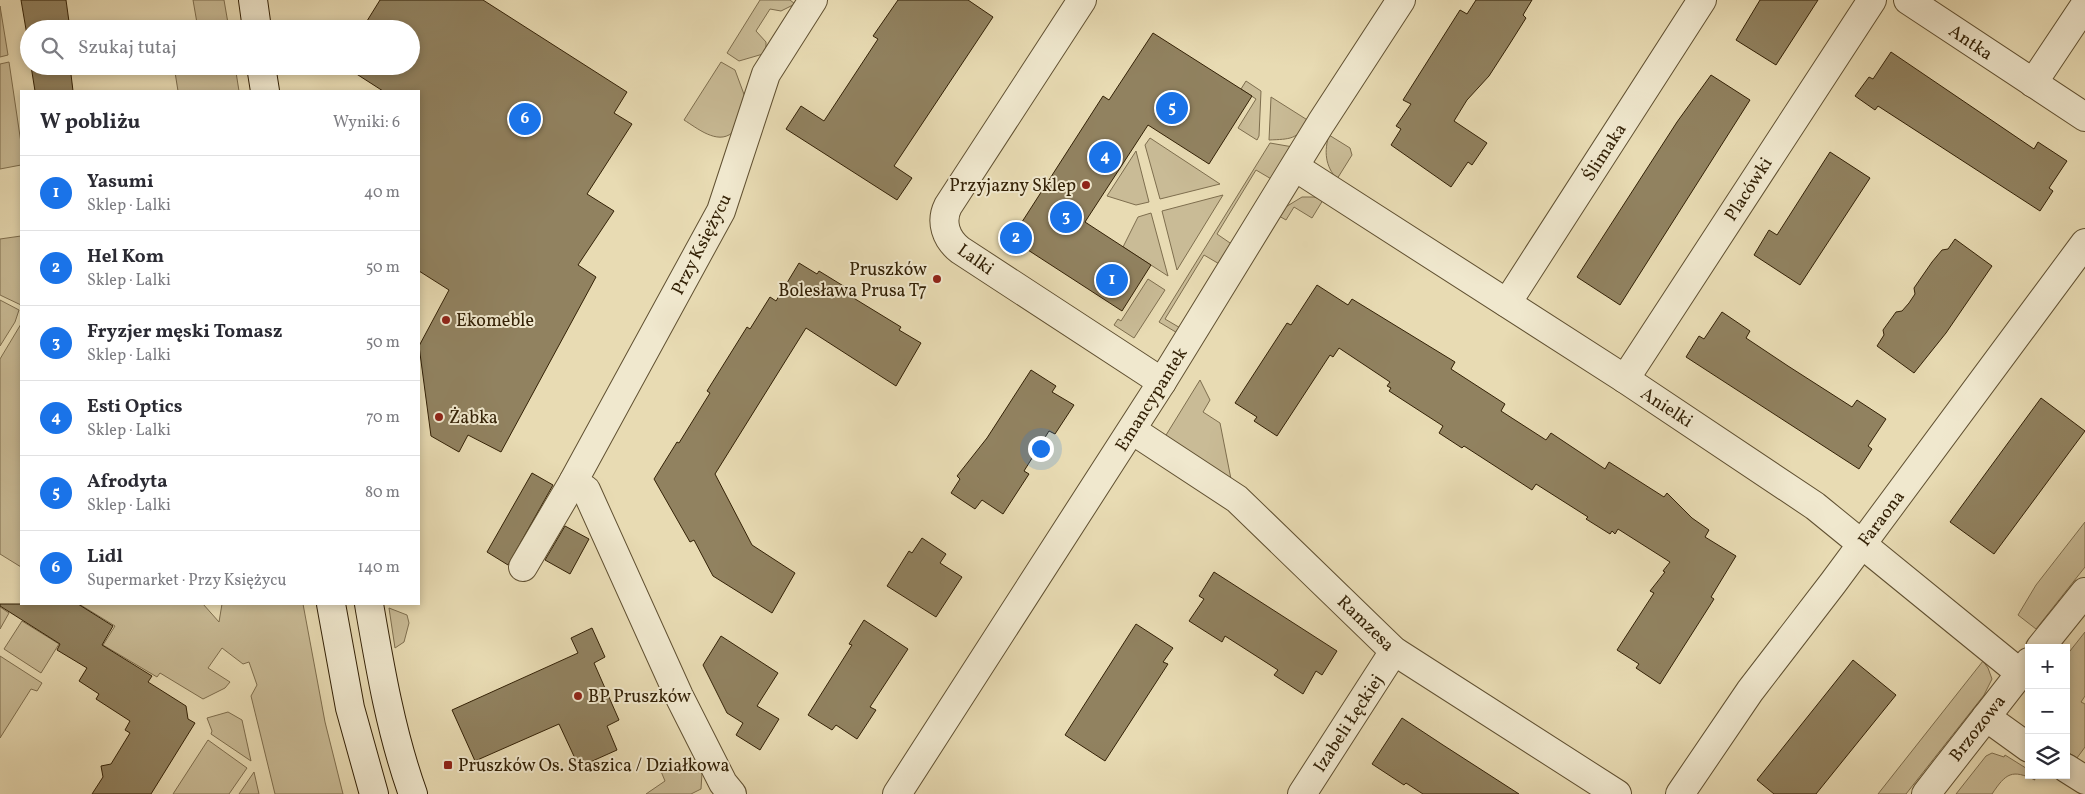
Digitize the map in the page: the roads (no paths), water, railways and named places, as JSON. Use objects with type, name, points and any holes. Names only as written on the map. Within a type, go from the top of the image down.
[{"type":"street","points":[[253,0],[256,20]]},
{"type":"street","name":"Przy Księżycu","points":[[524,567],[573,482],[721,211],[766,74],[813,0]]},
{"type":"street","name":"Lalki","points":[[1082,0],[948,206],[944,224],[951,241],[960,250],[1162,382]]},
{"type":"street","name":"Emancypantek","points":[[897,794],[1132,430],[1401,0]]},
{"type":"street","name":"Ślimaka","points":[[1507,303],[1702,0]]},
{"type":"street","name":"Placówki","points":[[1625,379],[1872,0]]},
{"type":"street","name":"Antka","points":[[1908,0],[2085,117]]},
{"type":"street","points":[[2033,83],[2085,5]]},
{"type":"street","points":[[262,75],[265,90]]},
{"type":"street","name":"Anielki","points":[[1295,167],[1625,379],[1815,506],[1861,544],[2024,668]]},
{"type":"street","name":"Faraona","points":[[1680,794],[1750,691],[2085,243]]},
{"type":"street","name":"Ramzesa","points":[[1132,430],[1237,499],[1394,651],[1617,794]]},
{"type":"street","points":[[573,482],[586,490],[679,696],[723,783],[732,794]]},
{"type":"street","points":[[2043,644],[2085,592]]},
{"type":"street","points":[[331,605],[350,708],[374,794]]},
{"type":"street","points":[[369,605],[383,680],[398,743],[413,794]]},
{"type":"street","name":"Izabeli Łęckiej","points":[[1302,794],[1394,651]]},
{"type":"street","name":"Brzozowa","points":[[1926,794],[2024,668]]},
{"type":"street","points":[[1986,718],[2025,745]]},
{"type":"street","points":[[2070,771],[2085,780]]},
{"type":"place","name":"Afrodyta","points":[[1172,108]]},
{"type":"place","name":"Lidl","points":[[525,119]]},
{"type":"place","name":"Esti Optics","points":[[1105,157]]},
{"type":"place","name":"Przyjazny Sklep","points":[[1086,185]]},
{"type":"place","name":"Fryzjer męski Tomasz","points":[[1066,217]]},
{"type":"place","name":"Hel Kom","points":[[1016,238]]},
{"type":"place","name":"Pruszków Bolesława Prusa T7","points":[[937,279]]},
{"type":"place","name":"Yasumi","points":[[1112,280]]},
{"type":"place","name":"Ekomeble","points":[[446,320]]},
{"type":"place","name":"Żabka","points":[[439,417]]},
{"type":"place","name":"BP Pruszków","points":[[578,696]]},
{"type":"place","name":"Pruszków Os. Staszica / Działkowa","points":[[448,765]]}]
